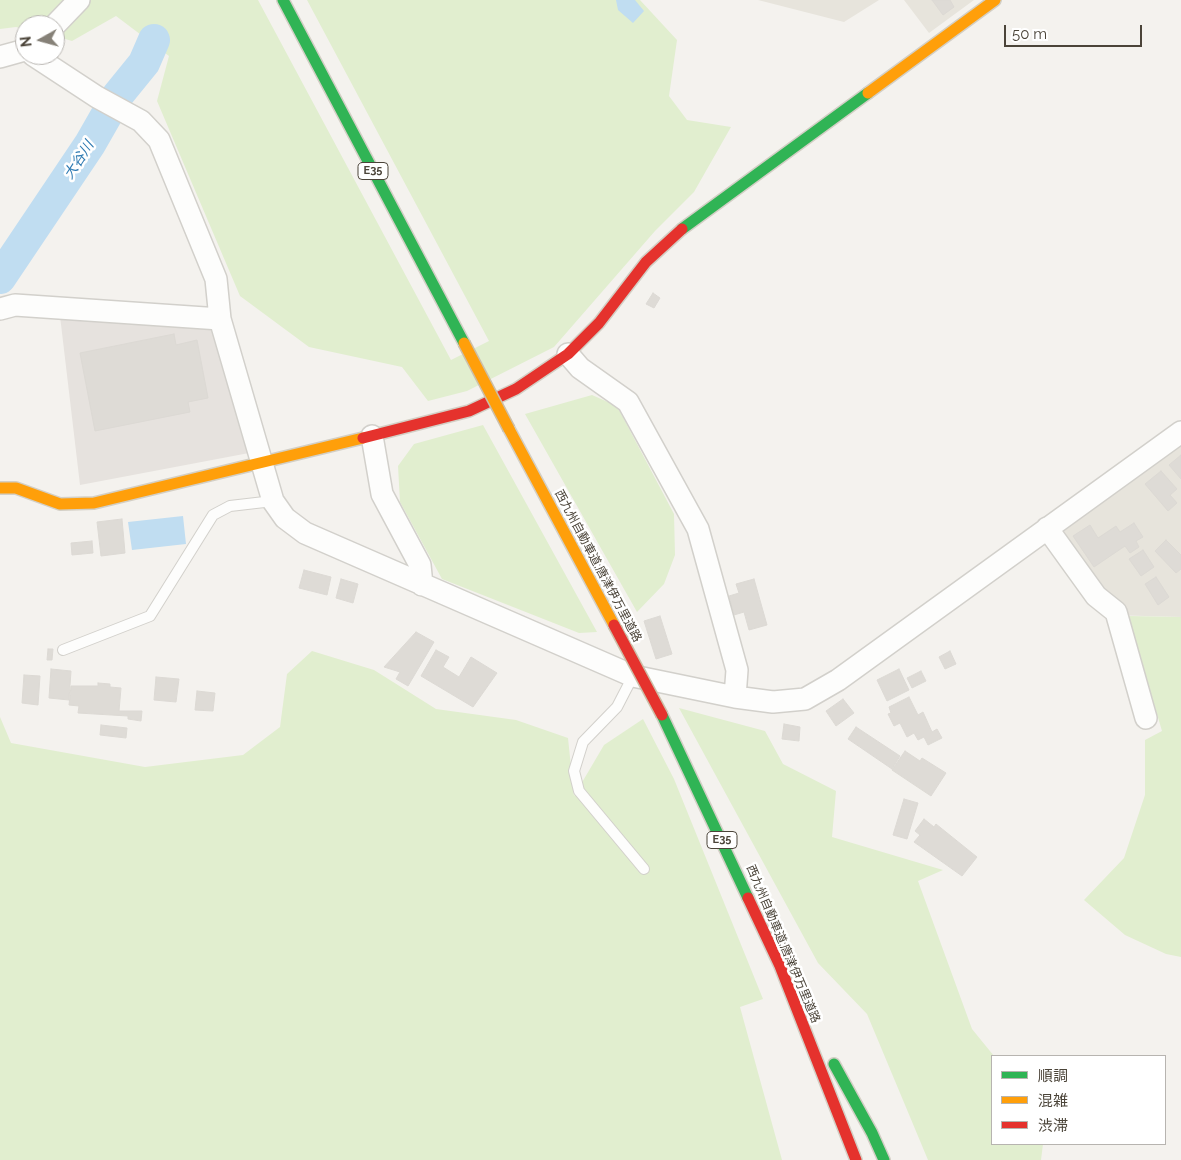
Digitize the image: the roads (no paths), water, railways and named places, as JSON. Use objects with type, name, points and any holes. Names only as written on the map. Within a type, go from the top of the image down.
[{"type":"main road","name":"西九州自動車道;唐津伊万里道路","points":[[283,0],[662,715],[780,966],[856,1160]]},
{"type":"main road","points":[[0,488],[16,488],[60,504],[94,503],[469,411],[516,389],[568,354],[599,323],[646,262],[690,222],[995,0]]},
{"type":"main road","points":[[780,966],[872,1133],[884,1160]]},
{"type":"street","points":[[65,16],[80,0]]},
{"type":"street","points":[[0,57],[15,53]]},
{"type":"street","points":[[48,65],[98,97],[142,121],[159,140],[216,279],[220,319],[273,501],[286,518],[305,533],[633,676],[735,697],[773,702],[804,699],[838,680],[1181,432]]},
{"type":"street","points":[[0,309],[15,306],[220,319]]},
{"type":"street","points":[[568,354],[580,368],[628,402],[698,529],[737,670],[735,697]]},
{"type":"street","points":[[372,436],[382,494],[420,565],[422,585]]},
{"type":"street","points":[[1047,528],[1096,596],[1116,612],[1146,718]]},
{"type":"lane","points":[[63,650],[150,616],[213,515],[230,506],[273,501]]},
{"type":"lane","points":[[633,676],[617,707],[583,742],[574,771],[579,791],[644,869]]},
{"type":"water","points":[[616,0],[635,0],[644,11],[633,23],[618,10]]},
{"type":"water","points":[[183,516],[186,544],[132,550],[128,522]]},
{"type":"waterway","name":"大谷川","points":[[0,278],[90,144],[118,95],[144,63],[154,40]]}]
